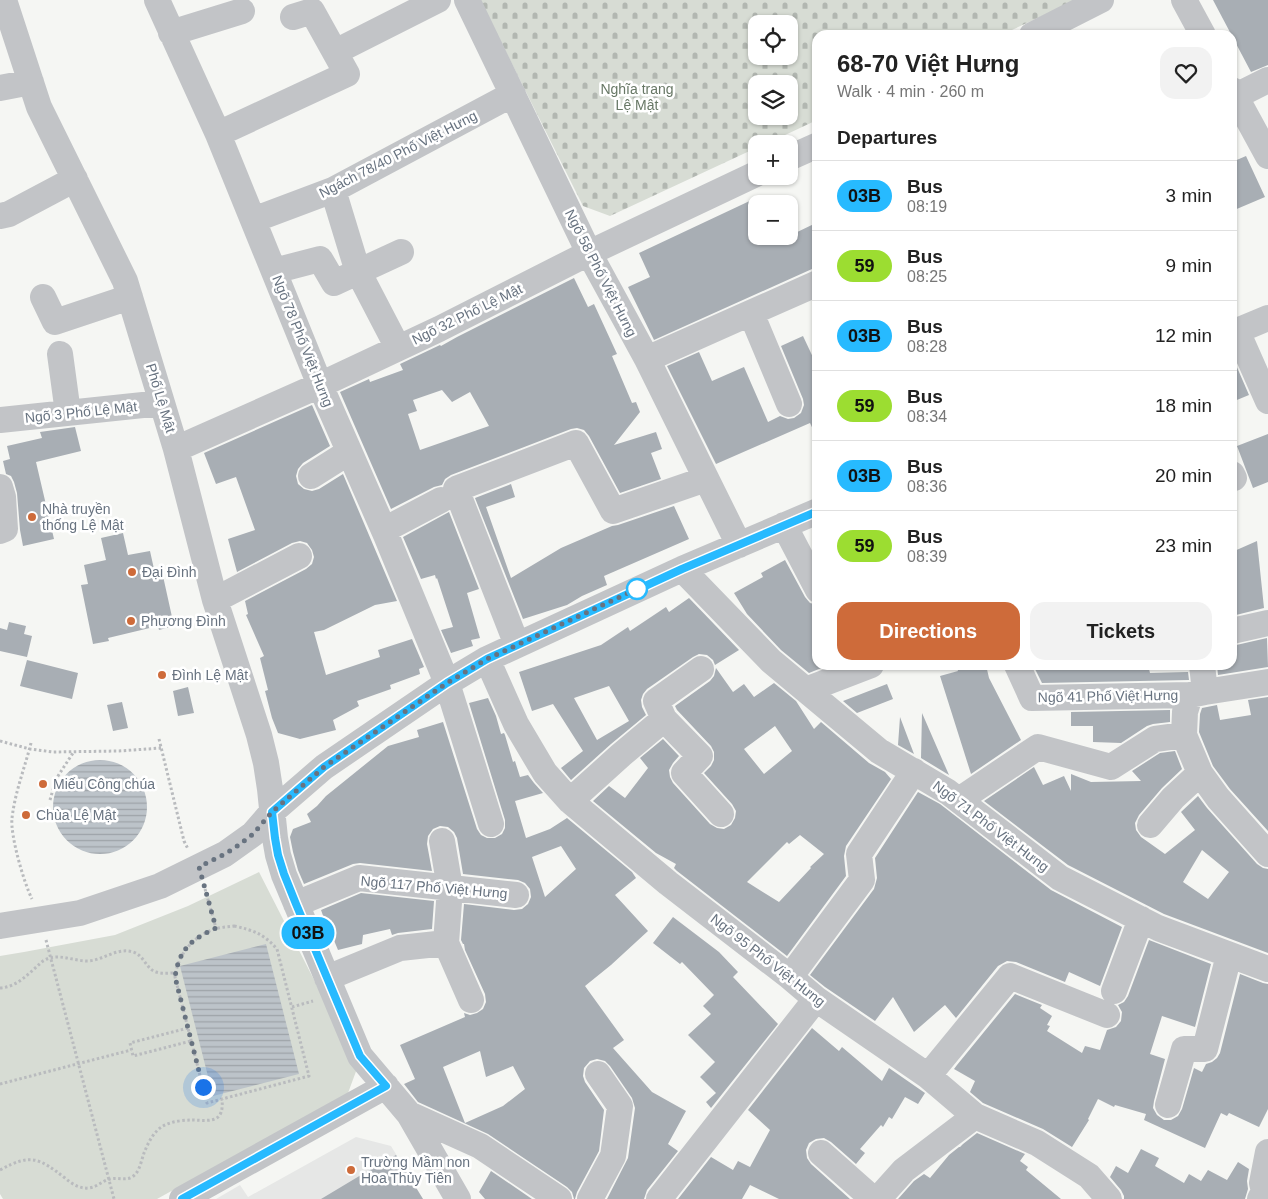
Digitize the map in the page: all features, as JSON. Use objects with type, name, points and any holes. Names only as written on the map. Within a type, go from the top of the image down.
[{"type":"street","name":"Phố Lệ Mật","points":[[4,0],[39,107],[125,281],[176,449],[215,600],[260,735],[278,855],[296,904],[322,989],[360,1056],[409,1114],[458,1199]]},
{"type":"street","name":"Ngõ 78 Phố Việt Hưng","points":[[157,0],[218,134],[320,385],[384,530],[447,683],[491,824]]},
{"type":"street","points":[[335,52],[438,0]]},
{"type":"street","name":"Ngõ 58 Phố Việt Hưng","points":[[467,0],[589,253],[646,359],[739,545]]},
{"type":"street","points":[[1042,30],[1101,0]]},
{"type":"street","points":[[1184,0],[1200,30]]},
{"type":"street","points":[[171,33],[242,11]]},
{"type":"street","points":[[218,134],[347,74],[312,11],[293,17]]},
{"type":"street","points":[[1237,94],[1268,80]]},
{"type":"street","points":[[0,88],[31,82]]},
{"type":"street","name":"Ngách 78/40 Phố Việt Hưng","points":[[253,220],[333,190],[513,94]]},
{"type":"street","points":[[1237,100],[1268,156]]},
{"type":"street","points":[[798,154],[812,148]]},
{"type":"street","name":"Ngõ 32 Phố Lệ Mật","points":[[176,449],[320,385],[589,253],[748,178]]},
{"type":"street","points":[[0,216],[9,214],[75,179]]},
{"type":"street","points":[[333,190],[358,272],[398,348]]},
{"type":"street","points":[[274,271],[320,259],[334,283],[401,252]]},
{"type":"street","points":[[646,359],[812,286]]},
{"type":"street","points":[[43,297],[55,322],[130,297]]},
{"type":"street","points":[[751,313],[789,404]]},
{"type":"street","points":[[1237,331],[1268,318]]},
{"type":"street","points":[[1237,336],[1268,401]]},
{"type":"street","points":[[60,354],[68,413]]},
{"type":"street","name":"Ngõ 3 Phố Lệ Mật","points":[[0,419],[162,403]]},
{"type":"street","points":[[517,645],[456,489],[576,443],[612,511],[706,479]]},
{"type":"street","points":[[310,476],[349,452]]},
{"type":"street","points":[[0,486],[3,497],[5,529],[0,531]]},
{"type":"street","points":[[384,530],[441,500]]},
{"type":"street","points":[[0,926],[80,913],[160,886],[225,854],[253,834],[272,812],[324,767],[447,683],[487,659],[682,569],[812,514]]},
{"type":"street","points":[[784,526],[812,579]]},
{"type":"street","points":[[215,600],[299,556]]},
{"type":"street","name":"Ngõ 71 Phố Việt Hưng","points":[[682,569],[771,661],[879,751],[948,792],[1060,878],[1158,928],[1268,970]]},
{"type":"street","points":[[1237,630],[1268,623]]},
{"type":"street","name":"Ngõ 95 Phố Việt Hưng","points":[[487,659],[516,724],[545,773],[570,801],[668,883],[816,999],[928,1076],[974,1116],[1037,1144],[1089,1176],[1109,1199]]},
{"type":"street","points":[[701,669],[656,701],[664,719],[700,756],[684,773],[721,814]]},
{"type":"street","points":[[806,690],[858,670]]},
{"type":"street","name":"Ngõ 41 Phố Việt Hưng","points":[[1019,670],[1032,698],[1198,694]]},
{"type":"street","name":"Ngõ 41 Phố Việt Hưng","points":[[1201,670],[1198,694],[1185,712],[1184,736],[1200,773],[1218,798],[1268,854]]},
{"type":"street","points":[[1198,694],[1268,682]]},
{"type":"street","points":[[570,801],[664,719]]},
{"type":"street","points":[[959,800],[1038,747],[1111,767],[1155,739],[1184,736]]},
{"type":"street","points":[[790,977],[862,880],[859,854],[914,771]]},
{"type":"street","points":[[1150,825],[1173,798],[1200,773]]},
{"type":"street","points":[[442,841],[450,888],[446,943],[471,1000]]},
{"type":"street","name":"Ngõ 117 Phố Việt Hưng","points":[[296,904],[358,878],[516,895]]},
{"type":"street","points":[[1114,990],[1141,919]]},
{"type":"street","points":[[322,989],[400,948],[446,943]]},
{"type":"street","points":[[1168,1105],[1184,1049],[1205,1049],[1228,955]]},
{"type":"street","points":[[928,1076],[1010,976],[1107,1015]]},
{"type":"street","points":[[659,1199],[816,999]]},
{"type":"street","points":[[590,1199],[612,1156],[620,1106],[598,1074]]},
{"type":"street","points":[[182,1199],[386,1086]]},
{"type":"street","points":[[409,1114],[480,1146],[558,1199]]},
{"type":"street","points":[[878,1199],[904,1170],[974,1116]]},
{"type":"street","points":[[439,1167],[461,1138]]},
{"type":"street","points":[[1264,1194],[1262,1183],[1268,1152]]},
{"type":"street","points":[[821,1153],[873,1199]]},
{"type":"path","points":[[159,739],[184,841],[199,867],[216,928]]},
{"type":"path","points":[[0,741],[30,749],[74,753],[161,748]]},
{"type":"path","points":[[32,743],[15,801],[12,820],[14,839],[27,889],[41,919],[114,1199]]},
{"type":"path","points":[[50,800],[56,779],[74,753]]},
{"type":"path","points":[[234,926],[253,930],[269,940],[277,949],[309,1076],[207,1103],[175,973],[177,964],[186,948],[199,936],[216,928],[234,926]]},
{"type":"path","points":[[0,988],[15,985],[50,957],[91,961],[104,958],[118,951],[137,953],[151,970],[156,972],[175,973]]},
{"type":"path","points":[[292,1007],[322,989]]},
{"type":"path","points":[[188,1028],[130,1043],[131,1050],[133,1056],[191,1041]]},
{"type":"path","points":[[0,1084],[131,1050]]},
{"type":"path","points":[[0,1170],[30,1159],[42,1162],[78,1186],[90,1188],[108,1179],[131,1178],[139,1169],[152,1136],[158,1130],[164,1125],[186,1120],[212,1121],[219,1117],[222,1112],[222,1099]]},
{"type":"shaded area","points":[[91,760],[109,760],[134,773],[144,789],[147,807],[144,825],[134,841],[109,854],[91,854],[66,841],[53,816],[53,798],[66,773]]},
{"type":"shaded area","points":[[266,944],[299,1074],[213,1096],[180,966]]},
{"type":"shaded area","name":"Trường Mầm non Hoa Thủy Tiên","points":[[356,1137],[391,1146],[423,1199],[216,1199],[240,1185],[248,1197]]},
{"type":"green space","name":"Nghĩa trang Lệ Mật","points":[[480,0],[1077,0],[1012,30],[812,30],[812,122],[785,135],[748,135],[748,152],[610,216],[583,206]]},
{"type":"green space","points":[[259,872],[358,1066],[348,1093],[157,1199],[3,1199],[0,1194],[0,956],[115,935],[188,906]]},
{"type":"building","points":[[1213,0],[1268,0],[1268,65],[1251,72],[1237,45],[1237,30],[1229,30]]},
{"type":"building","points":[[1246,156],[1265,197],[1237,209],[1237,160]]},
{"type":"building","points":[[748,202],[748,245],[798,245],[798,232],[812,225],[812,269],[654,340],[628,287],[650,277],[639,253]]},
{"type":"building","points":[[574,278],[588,307],[594,304],[617,354],[612,356],[632,403],[636,402],[640,412],[614,445],[656,432],[662,449],[651,453],[661,479],[620,493],[589,436],[584,430],[577,428],[451,475],[445,479],[442,485],[434,487],[391,509],[340,392],[369,379],[370,382],[403,370],[400,364]],"holes":[[[442,390],[452,402],[470,392],[489,426],[420,450],[408,414],[417,411],[413,400]]]},
{"type":"building","points":[[803,336],[812,355],[812,427],[810,423],[716,464],[667,366],[699,352],[712,381],[744,367],[768,422],[780,416],[788,419],[794,418],[801,413],[804,405],[803,399],[781,346]]},
{"type":"building","points":[[1237,367],[1249,395],[1237,400]]},
{"type":"building","points":[[312,405],[330,446],[303,463],[298,469],[296,476],[298,484],[304,489],[312,491],[319,489],[343,474],[397,601],[375,605],[324,630],[314,632],[326,675],[380,657],[378,650],[412,639],[424,667],[419,669],[420,674],[390,685],[391,689],[357,701],[359,706],[333,720],[336,730],[300,739],[278,733],[272,718],[265,691],[268,690],[260,658],[264,656],[246,615],[248,614],[245,601],[306,569],[312,564],[314,557],[312,550],[307,543],[300,541],[292,543],[237,572],[228,539],[255,530],[236,477],[216,484],[204,453]]},
{"type":"building","points":[[75,427],[81,451],[36,462],[54,539],[23,546],[17,493],[11,476],[6,474],[3,461],[10,459],[7,446],[42,438],[40,432]]},
{"type":"building","points":[[1268,434],[1268,482],[1253,488],[1237,446]]},
{"type":"building","points":[[511,484],[515,497],[486,507],[511,578],[561,548],[612,526],[674,506],[689,539],[604,576],[607,585],[567,605],[523,619],[475,498]]},
{"type":"building","points":[[449,512],[479,589],[467,593],[480,638],[471,640],[473,646],[451,653],[441,630],[453,627],[437,578],[435,575],[421,579],[403,537]]},
{"type":"building","points":[[123,533],[128,555],[150,551],[154,569],[161,567],[174,626],[159,630],[158,626],[108,638],[109,641],[93,644],[81,585],[88,584],[84,565],[106,560],[101,538]]},
{"type":"building","points":[[1257,541],[1264,608],[1237,615],[1237,550]]},
{"type":"building","points":[[785,560],[805,597],[812,604],[812,670],[816,670],[809,673],[781,650],[747,614],[734,593],[763,577],[761,573]]},
{"type":"building","points":[[689,598],[739,650],[715,665],[713,660],[707,655],[699,654],[647,689],[641,700],[646,715],[571,780],[561,768],[583,751],[553,704],[532,711],[519,672],[601,645],[628,627],[630,631],[666,607],[669,612]],"holes":[[[609,686],[629,721],[597,740],[574,698]]]},
{"type":"building","points":[[9,622],[26,626],[24,634],[32,636],[27,657],[0,651],[0,628],[7,630]]},
{"type":"building","points":[[1267,638],[1268,667],[1218,675],[1218,670],[1237,670],[1237,645]]},
{"type":"building","points":[[27,660],[78,673],[72,699],[20,686]]},
{"type":"building","points":[[716,668],[733,692],[744,684],[754,697],[774,683],[796,701],[814,729],[821,722],[869,763],[885,772],[891,779],[846,846],[844,856],[846,876],[787,956],[677,871],[674,868],[676,864],[656,853],[593,801],[609,786],[625,798],[648,768],[640,758],[663,739],[679,756],[669,770],[673,783],[710,824],[724,829],[731,825],[736,811],[704,773],[714,760],[714,752],[711,746],[675,706],[710,681],[714,676]],"holes":[[[775,726],[792,751],[764,774],[744,749]],[[800,835],[824,854],[779,902],[747,882],[787,842],[789,844]]]},
{"type":"building","points":[[987,670],[989,678],[1021,740],[971,774],[940,676],[958,671]]},
{"type":"building","points":[[1036,670],[1188,672],[1189,680],[1042,683]]},
{"type":"building","points":[[887,684],[893,699],[857,713],[843,701]]},
{"type":"building","points":[[188,687],[194,713],[178,716],[173,691]]},
{"type":"building","points":[[1268,697],[1268,831],[1230,789],[1213,766],[1199,732],[1202,708],[1217,705],[1220,720],[1251,715],[1248,700]]},
{"type":"building","points":[[488,698],[501,734],[504,733],[505,735],[513,762],[515,761],[520,777],[528,775],[543,793],[515,801],[526,838],[550,829],[567,818],[632,872],[636,878],[615,895],[648,931],[585,986],[624,1040],[613,1048],[652,1092],[686,1111],[668,1144],[678,1151],[647,1190],[644,1199],[607,1199],[628,1158],[635,1108],[632,1098],[605,1061],[597,1059],[590,1061],[584,1068],[583,1076],[585,1082],[604,1110],[599,1151],[575,1199],[567,1187],[488,1134],[418,1102],[404,1084],[415,1079],[400,1045],[465,1017],[464,1013],[470,1015],[477,1013],[483,1009],[486,1002],[485,994],[461,940],[464,904],[514,910],[522,909],[528,904],[531,897],[530,889],[525,883],[518,880],[463,874],[457,838],[448,827],[440,826],[433,829],[428,836],[427,844],[432,871],[360,863],[353,864],[304,884],[298,870],[290,837],[293,829],[311,822],[307,814],[326,796],[388,746],[419,737],[417,730],[443,722],[477,829],[481,835],[487,838],[495,838],[502,834],[505,828],[505,820],[469,703]],"holes":[[[561,846],[576,869],[545,897],[532,857]],[[480,1051],[486,1077],[513,1066],[525,1089],[503,1106],[465,1123],[443,1067]]]},
{"type":"building","points":[[122,702],[128,728],[113,731],[107,705]]},
{"type":"building","points":[[1170,710],[1170,722],[1147,726],[1121,743],[1093,742],[1093,726],[1071,726],[1071,712]]},
{"type":"building","points":[[922,713],[949,775],[921,758]]},
{"type":"building","points":[[900,717],[914,754],[898,745]]},
{"type":"building","points":[[1175,751],[1182,769],[1162,788],[1139,815],[1135,823],[1136,830],[1141,837],[1165,854],[1195,830],[1181,812],[1198,796],[1257,864],[1268,869],[1268,953],[1164,914],[1068,865],[984,801],[1034,767],[1043,785],[1064,776],[1071,791],[1071,774],[1091,782],[1141,781],[1132,771],[1160,753]],"holes":[[[1202,850],[1229,872],[1208,899],[1183,882]]]},
{"type":"building","points":[[918,792],[940,804],[1051,890],[1122,927],[1100,986],[1069,972],[1065,982],[1016,962],[1007,961],[998,966],[956,1018],[945,1005],[914,1032],[893,997],[875,1021],[810,975],[874,889],[877,878],[875,858]]},
{"type":"building","points":[[361,893],[434,901],[432,929],[392,935],[390,929],[363,935],[362,944],[338,950],[333,938],[331,938],[321,910]]},
{"type":"building","points":[[673,917],[719,952],[738,972],[733,977],[778,1024],[711,1108],[706,1102],[716,1093],[700,1077],[715,1062],[688,1035],[711,1014],[703,1006],[714,995],[682,962],[680,964],[653,943]]},
{"type":"building","points":[[1149,940],[1211,964],[1195,1027],[1162,1016],[1150,1054],[1165,1059],[1153,1108],[1157,1115],[1164,1120],[1171,1120],[1178,1116],[1182,1109],[1194,1068],[1202,1072],[1206,1064],[1212,1062],[1220,1053],[1240,974],[1268,984],[1268,1109],[1259,1127],[1229,1113],[1227,1116],[1221,1113],[1205,1148],[1144,1120],[1146,1114],[1115,1105],[1114,1107],[1098,1099],[1089,1120],[1072,1147],[1043,1129],[983,1103],[970,1092],[975,1081],[954,1069],[1015,994],[1042,1005],[1040,1008],[1052,1016],[1047,1025],[1050,1026],[1047,1031],[1082,1053],[1085,1046],[1100,1050],[1107,1030],[1116,1027],[1121,1021],[1122,1012],[1118,1005],[1124,1002],[1128,996]]},
{"type":"building","points":[[812,1028],[839,1051],[842,1047],[882,1081],[889,1068],[925,1093],[918,1104],[905,1097],[892,1119],[889,1117],[883,1127],[881,1125],[860,1149],[865,1153],[856,1164],[824,1138],[816,1139],[809,1143],[806,1150],[807,1158],[811,1164],[850,1199],[779,1199],[750,1185],[742,1199],[678,1199],[711,1157],[733,1170],[738,1161],[750,1167],[770,1130],[748,1110]]},
{"type":"building","points":[[977,1133],[1025,1154],[1020,1161],[1028,1167],[1026,1170],[1061,1199],[898,1199],[914,1181],[924,1174],[930,1178],[949,1155]]},
{"type":"building","points":[[1141,1149],[1159,1158],[1155,1166],[1184,1183],[1189,1174],[1201,1181],[1208,1170],[1227,1180],[1238,1162],[1249,1169],[1248,1189],[1245,1199],[1124,1199],[1121,1190],[1110,1177],[1116,1166],[1128,1173]]},
{"type":"building","points":[[396,1155],[423,1199],[321,1199],[366,1172]]},
{"type":"building","points":[[491,1171],[532,1199],[485,1199],[479,1192]]},
{"type":"bus line","name":"03B","points":[[182,1199],[386,1086],[360,1056],[296,904],[278,855],[272,812],[324,767],[447,683],[487,659],[682,569],[812,514]]},
{"type":"place","name":"Nhà truyền thống Lệ Mật","points":[[32,517]]},
{"type":"place","name":"Đại Đình","points":[[132,572]]},
{"type":"place","name":"Phương Đình","points":[[131,621]]},
{"type":"place","name":"Đình Lệ Mật","points":[[162,675]]},
{"type":"place","name":"Miếu Công chúa","points":[[43,784]]},
{"type":"place","name":"Chùa Lệ Mật","points":[[26,815]]},
{"type":"place","name":"Trường Mầm non Hoa Thủy Tiên","points":[[351,1170]]},
{"type":"route","points":[[203,1087],[175,977],[177,964],[186,948],[199,936],[216,928],[199,867],[236,847],[253,834],[272,812],[324,767],[447,683],[487,659],[637,589]]}]
